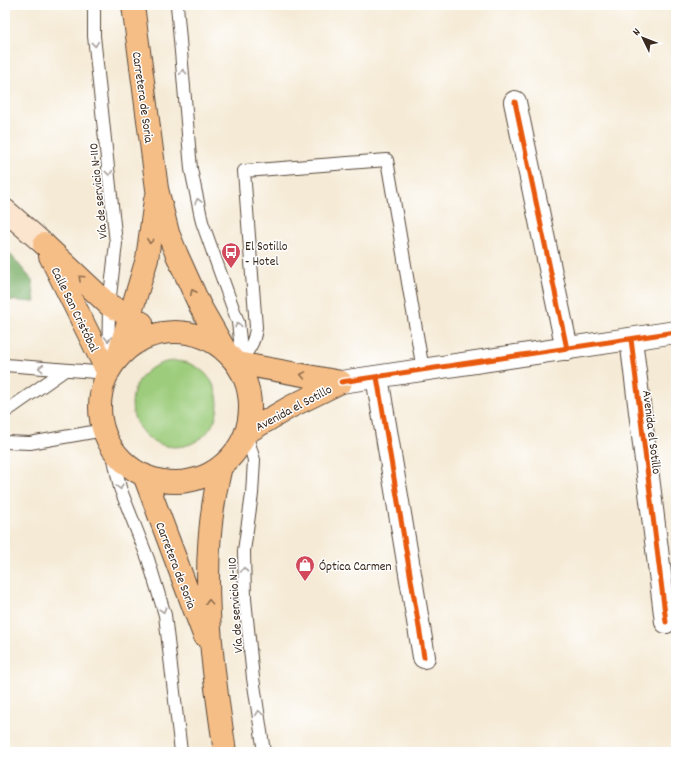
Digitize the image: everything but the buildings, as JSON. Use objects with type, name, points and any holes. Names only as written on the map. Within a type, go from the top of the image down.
[{"type":"highway","name":"Carretera de Soria","points":[[133,5],[157,189],[168,233],[187,280],[245,379],[250,395],[250,413],[246,433]]},
{"type":"highway","name":"Carretera de Soria","points":[[108,440],[100,410],[102,390],[131,317],[147,259],[157,189]]},
{"type":"highway","name":"Calle San Cristóbal","points":[[44,244],[109,305],[161,333]]},
{"type":"highway","name":"Calle San Cristóbal","points":[[44,244],[112,366]]},
{"type":"highway","points":[[112,366],[135,344],[144,338],[161,333],[178,332],[195,335],[211,341],[231,357]]},
{"type":"highway","name":"Avenida el Sotillo","points":[[231,357],[341,382]]},
{"type":"highway","name":"Avenida el Sotillo","points":[[246,433],[290,407],[341,382]]},
{"type":"highway","points":[[108,440],[126,464],[144,475],[164,481],[184,482],[204,476],[222,466],[236,451],[246,433]]},
{"type":"highway","name":"Carretera de Soria","points":[[222,466],[214,495],[208,583],[211,655],[225,752]]},
{"type":"highway","name":"Carretera de Soria","points":[[144,475],[211,655]]},
{"type":"main road","name":"Calle San Cristóbal","points":[[5,210],[44,244]]},
{"type":"street","points":[[515,102],[566,349]]},
{"type":"street","name":"Avenida el Sotillo","points":[[341,382],[676,332]]},
{"type":"street","name":"Avenida el Sotillo","points":[[631,339],[666,622]]},
{"type":"street","points":[[377,377],[424,658]]},
{"type":"lane","name":"Vía de servicio N-110","points":[[94,5],[94,36],[116,243],[109,305],[112,366]]},
{"type":"lane","points":[[177,5],[191,170],[202,222],[238,322],[240,340],[231,357]]},
{"type":"lane","points":[[231,357],[252,344],[256,337],[244,171],[387,160],[423,370]]},
{"type":"lane","points":[[5,365],[65,370],[112,366]]},
{"type":"lane","points":[[5,412],[65,370]]},
{"type":"lane","name":"Vía de servicio N-110","points":[[246,433],[254,460],[252,494],[244,551],[245,599],[264,752]]},
{"type":"lane","points":[[5,442],[30,443],[108,440],[120,488],[148,559],[165,615],[181,752]]},
{"type":"green space","points":[[5,248],[32,280],[35,302],[5,300]]},
{"type":"green space","points":[[175,361],[192,364],[206,373],[215,387],[218,404],[215,421],[206,435],[192,444],[175,447],[158,444],[144,435],[135,421],[132,404],[135,387],[144,373],[158,364]]},
{"type":"cycle path","points":[[515,102],[567,349]]},
{"type":"cycle path","points":[[341,382],[676,332]]},
{"type":"cycle path","points":[[631,339],[666,622]]},
{"type":"cycle path","points":[[377,377],[424,657]]},
{"type":"place","name":"El Sotillo - Hotel","points":[[231,269]]},
{"type":"place","name":"Óptica Carmen","points":[[305,582]]}]
